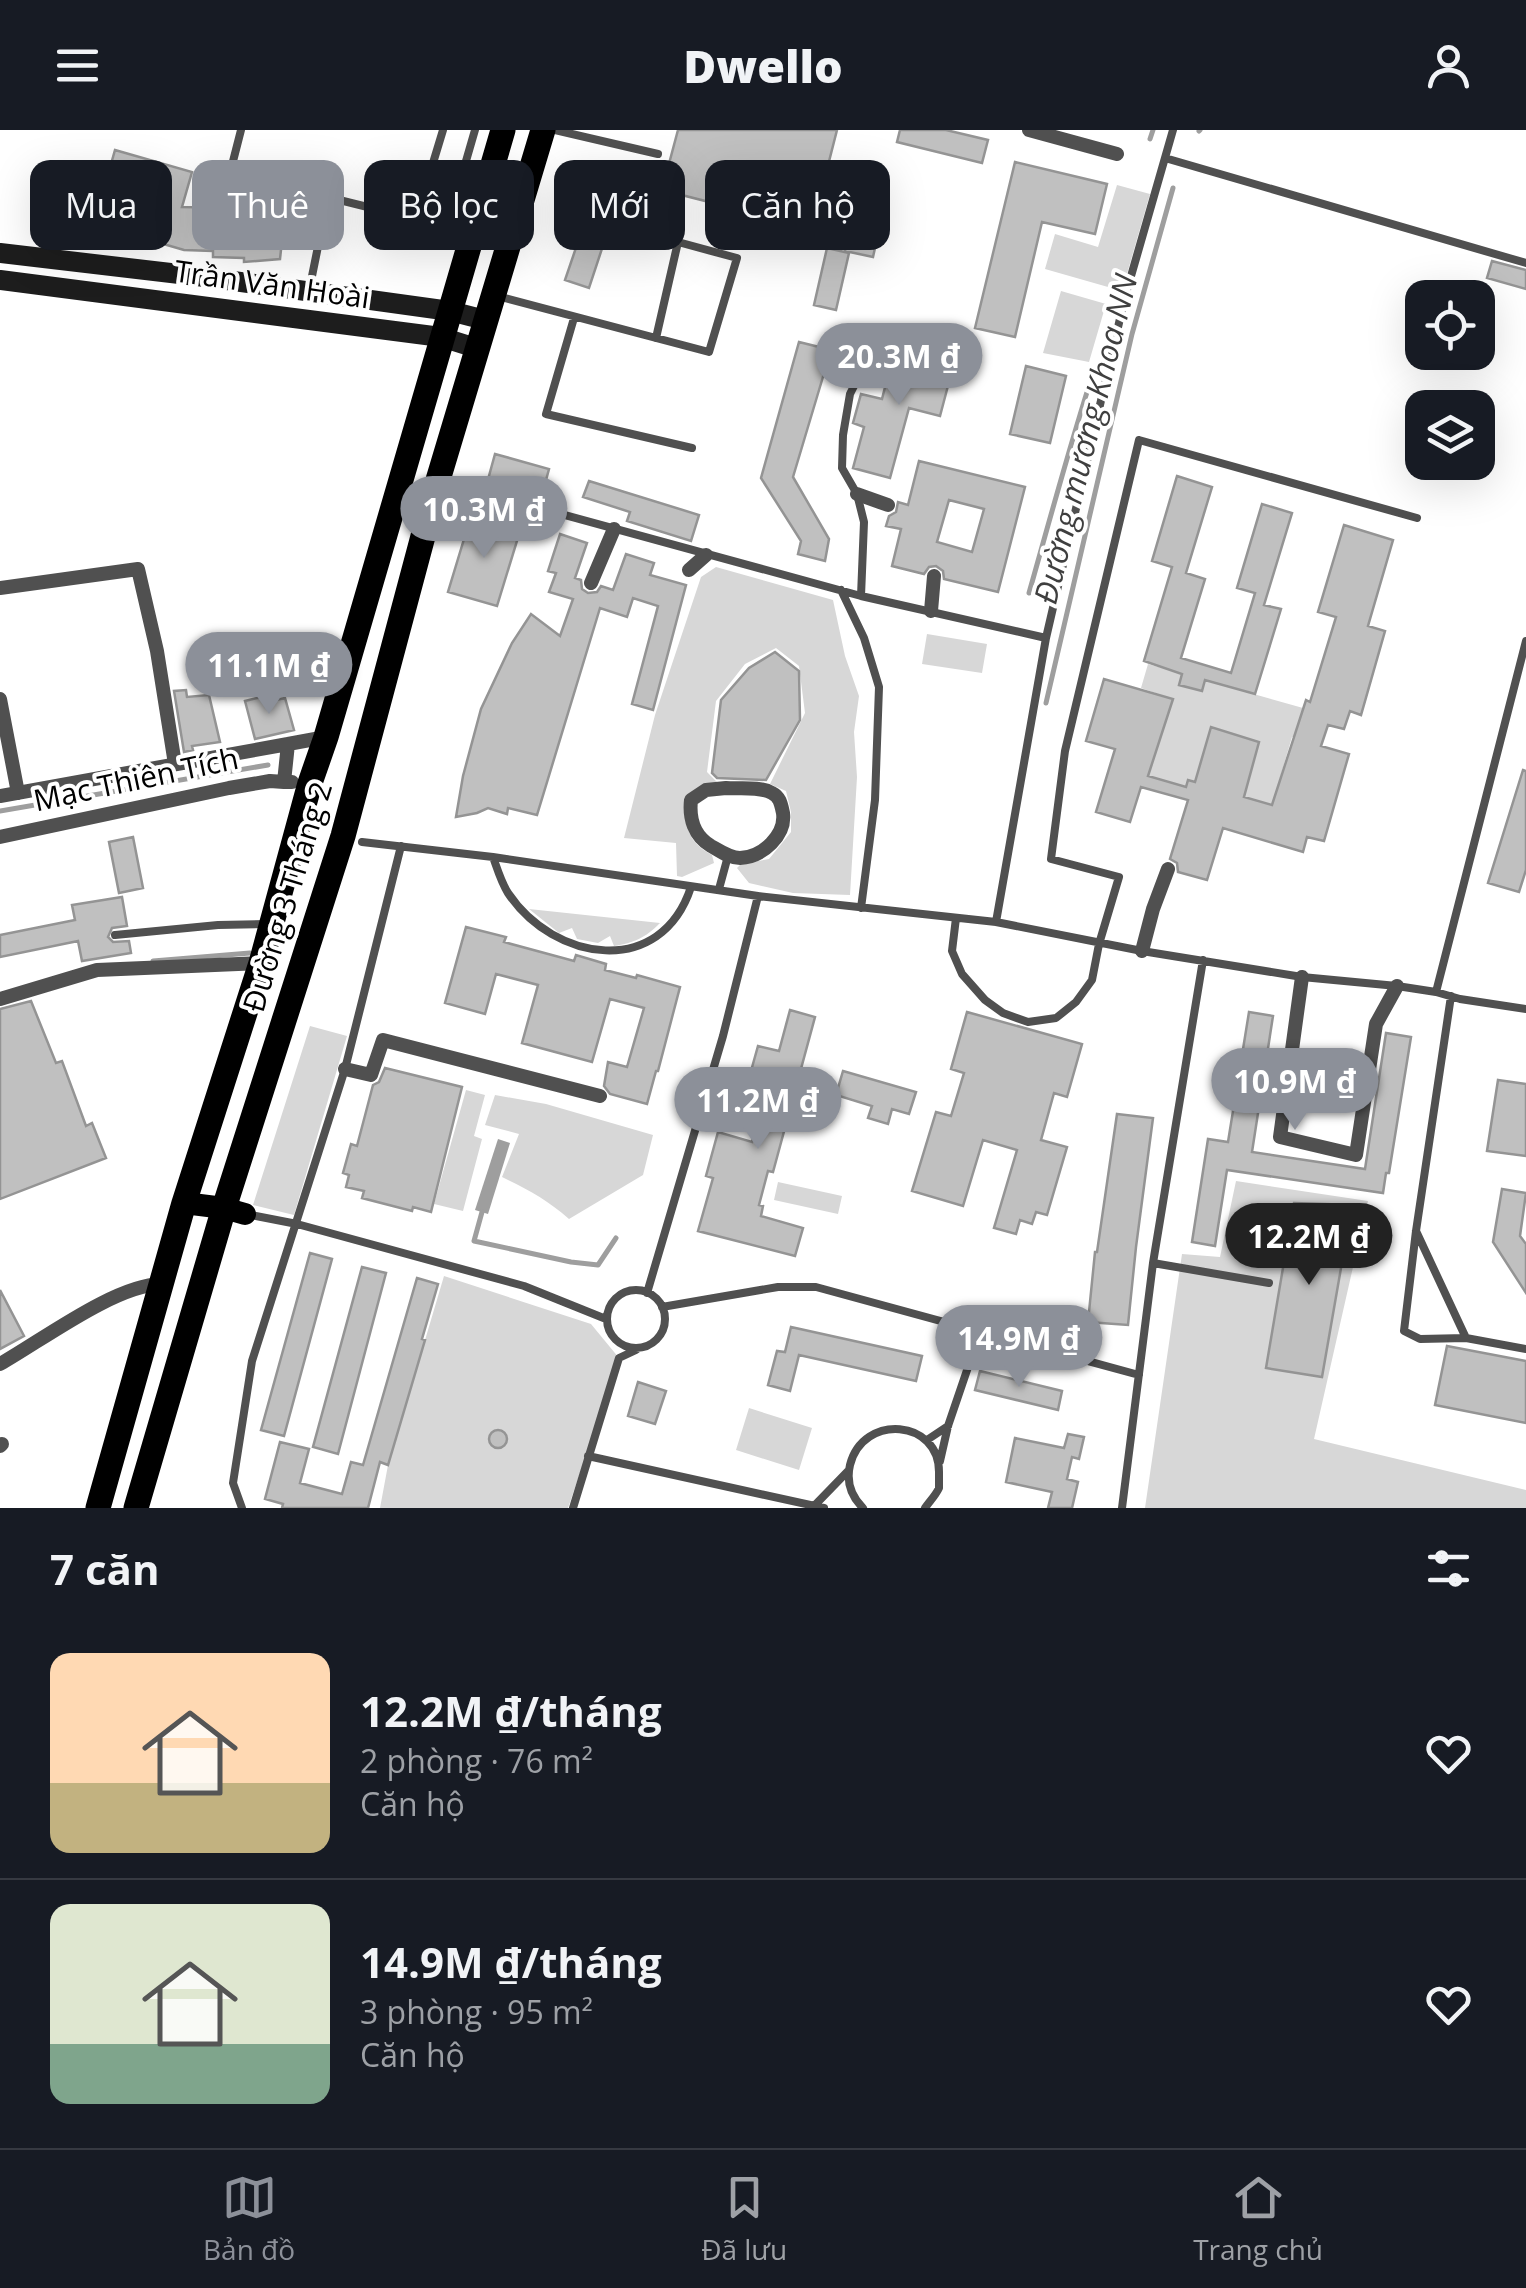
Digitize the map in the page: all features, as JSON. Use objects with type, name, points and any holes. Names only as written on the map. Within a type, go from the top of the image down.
[{"type":"highway","name":"Đường 3 Tháng 2","points":[[494,160],[503,130]]},
{"type":"highway","name":"Đường 3 Tháng 2","points":[[136,1508],[352,839],[438,480],[543,130]]},
{"type":"highway","name":"Đường 3 Tháng 2","points":[[98,1508],[184,1203],[272,924],[297,782],[326,737],[468,250]]},
{"type":"main road","name":"Trần Văn Hoài","points":[[0,253],[450,311],[489,307]]},
{"type":"main road","points":[[201,306],[205,277]]},
{"type":"main road","name":"Trần Văn Hoài","points":[[0,280],[442,337],[476,348]]},
{"type":"main road","points":[[184,1203],[235,1211]]},
{"type":"street","points":[[1029,130],[1117,154]]},
{"type":"street","points":[[857,494],[888,506]]},
{"type":"street","points":[[591,583],[614,529]]},
{"type":"street","points":[[689,570],[706,554]]},
{"type":"street","points":[[0,588],[138,569],[157,651],[175,764]]},
{"type":"street","points":[[931,611],[934,576]]},
{"type":"street","points":[[0,699],[18,793]]},
{"type":"street","name":"Mạc Thiên Tích","points":[[0,796],[326,737]]},
{"type":"street","name":"Mạc Thiên Tích","points":[[0,837],[229,788],[270,781],[297,782],[288,744]]},
{"type":"street","points":[[706,790],[771,792],[780,800],[782,830],[759,853],[742,858],[728,856],[705,843],[696,832],[690,814],[692,800],[706,790]]},
{"type":"street","points":[[1142,951],[1152,908],[1168,868]]},
{"type":"street","points":[[0,999],[98,970],[261,963]]},
{"type":"street","points":[[1302,977],[1280,1138],[1356,1155],[1376,1024],[1398,986]]},
{"type":"street","points":[[346,1068],[371,1075],[383,1040],[600,1096]]},
{"type":"street","points":[[0,1364],[90,1309],[147,1284],[161,1284]]},
{"type":"lane","points":[[233,160],[241,130]]},
{"type":"lane","points":[[434,160],[443,130]]},
{"type":"lane","points":[[466,160],[475,130]]},
{"type":"lane","points":[[554,130],[658,154]]},
{"type":"lane","points":[[996,922],[1046,638],[1126,297],[1173,130]]},
{"type":"lane","points":[[1164,158],[1526,263]]},
{"type":"lane","points":[[489,307],[574,318],[710,352],[737,258],[678,242],[656,338]]},
{"type":"lane","points":[[309,291],[317,250]]},
{"type":"lane","points":[[574,318],[546,414],[692,448]]},
{"type":"lane","points":[[861,596],[864,522],[857,494],[842,468],[843,434],[850,394],[866,362],[880,347]]},
{"type":"lane","points":[[956,918],[952,951],[962,974],[1003,1013],[1028,1022],[1056,1018],[1076,1002],[1092,980],[1119,877],[1052,859],[1064,751],[1139,440],[1417,518]]},
{"type":"lane","points":[[438,480],[861,596],[1046,638]]},
{"type":"lane","points":[[841,590],[864,638],[880,687],[875,800],[861,908]]},
{"type":"lane","points":[[1436,992],[1526,641]]},
{"type":"lane","points":[[352,839],[758,896],[996,922],[1142,951],[1302,977],[1398,986],[1526,1009]]},
{"type":"lane","points":[[242,1508],[233,1483],[252,1361],[346,1068],[401,846]]},
{"type":"lane","points":[[719,888],[728,856]]},
{"type":"lane","points":[[492,857],[506,891],[522,909],[558,938],[596,950],[616,953],[659,933],[680,912],[691,887]]},
{"type":"lane","points":[[647,1292],[722,1036],[758,896]]},
{"type":"lane","points":[[114,936],[218,925],[272,924]]},
{"type":"lane","points":[[1122,1508],[1153,1263],[1203,960]]},
{"type":"lane","points":[[1452,996],[1404,1331],[1420,1339],[1466,1338],[1526,1349]]},
{"type":"lane","points":[[235,1211],[298,1224],[524,1286],[606,1319]]},
{"type":"lane","points":[[1416,1231],[1466,1338]]},
{"type":"lane","points":[[1153,1263],[1269,1283]]},
{"type":"lane","points":[[662,1307],[778,1287],[816,1287],[1139,1375]]},
{"type":"lane","points":[[573,1508],[619,1358],[642,1348],[655,1341],[663,1329],[664,1314],[659,1301],[647,1292],[631,1290],[617,1297],[606,1319],[617,1342],[642,1348]]},
{"type":"lane","points":[[926,1508],[939,1488],[948,1426],[980,1332]]},
{"type":"lane","points":[[927,1440],[948,1426]]},
{"type":"lane","points":[[863,1508],[850,1489],[848,1471],[854,1451],[868,1436],[888,1428],[909,1430],[927,1440],[940,1461]]},
{"type":"lane","points":[[588,1456],[824,1508]]},
{"type":"lane","points":[[814,1506],[848,1471]]},
{"type":"shaded area","points":[[1117,185],[1150,194],[1122,291],[1045,269],[1055,234],[1098,247]]},
{"type":"shaded area","points":[[1061,291],[1106,304],[1089,362],[1043,353]]},
{"type":"shaded area","points":[[716,567],[833,600],[845,656],[859,696],[854,732],[857,777],[850,895],[793,893],[749,883],[737,868],[769,859],[791,832],[786,791],[770,784],[805,713],[799,666],[776,648],[745,664],[716,701],[707,772],[719,784],[688,799],[687,817],[692,838],[712,855],[714,863],[677,876],[676,843],[624,838],[655,715],[701,577]]},
{"type":"shaded area","points":[[927,634],[987,644],[982,673],[922,664]]},
{"type":"shaded area","points":[[1148,664],[1303,708],[1272,805],[1218,790],[1212,727],[1200,765],[1199,784],[1186,787],[1148,776],[1172,699],[1141,688]]},
{"type":"shaded area","points":[[529,909],[660,923],[639,939],[614,946],[610,936],[598,943],[577,939],[572,928],[559,933]]},
{"type":"shaded area","points":[[310,1026],[347,1036],[294,1215],[253,1205]]},
{"type":"shaded area","points":[[466,1090],[485,1095],[474,1136],[482,1139],[463,1211],[434,1204]]},
{"type":"shaded area","points":[[495,1095],[546,1104],[653,1135],[643,1175],[569,1219],[537,1195],[502,1177],[519,1134],[485,1125]]},
{"type":"shaded area","points":[[498,1139],[510,1143],[488,1214],[475,1210]]},
{"type":"shaded area","points":[[1236,1181],[1368,1201],[1314,1439],[1526,1490],[1526,1508],[1145,1508],[1182,1254],[1220,1257]]},
{"type":"shaded area","points":[[778,1182],[842,1196],[838,1214],[774,1200]]},
{"type":"shaded area","points":[[444,1276],[591,1324],[619,1358],[568,1508],[380,1508],[388,1465]]},
{"type":"shaded area","points":[[749,1408],[812,1428],[799,1470],[736,1450]]},
{"type":"building","points":[[678,130],[837,130],[829,160],[705,160],[705,201],[685,196],[685,160],[670,160]]},
{"type":"building","points":[[900,130],[946,130],[988,140],[982,163],[897,142]]},
{"type":"building","points":[[115,150],[150,160],[112,160]]},
{"type":"building","points":[[1015,162],[1107,184],[1095,234],[1042,222],[1015,337],[975,328]]},
{"type":"building","points":[[172,166],[192,172],[182,207],[192,207],[192,250],[281,250],[280,259],[244,262],[244,258],[213,257],[213,251],[184,250],[172,247]]},
{"type":"building","points":[[575,250],[602,250],[589,288],[565,280]]},
{"type":"building","points":[[827,250],[849,253],[836,310],[814,305]]},
{"type":"building","points":[[845,250],[875,250],[873,257]]},
{"type":"building","points":[[1492,261],[1526,270],[1526,289],[1495,280],[1487,278]]},
{"type":"building","points":[[799,342],[831,350],[793,477],[829,539],[825,561],[798,554],[801,541],[761,478]]},
{"type":"building","points":[[895,348],[954,363],[940,416],[909,408],[890,478],[853,468],[864,427],[853,423],[861,394],[882,399]]},
{"type":"building","points":[[1026,366],[1066,376],[1050,443],[1010,434]]},
{"type":"building","points":[[495,454],[549,469],[543,491],[489,476]]},
{"type":"building","points":[[919,461],[1025,487],[998,592],[944,579],[943,571],[936,566],[929,567],[924,574],[892,566],[901,529],[886,526],[898,502],[908,505]],"holes":[[[949,500],[984,509],[972,552],[937,542]]]},
{"type":"building","points":[[1177,476],[1212,487],[1186,573],[1205,579],[1181,658],[1231,673],[1255,593],[1237,588],[1262,504],[1292,513],[1264,605],[1281,609],[1255,694],[1205,680],[1202,691],[1179,685],[1182,674],[1144,661],[1172,567],[1152,561]]},
{"type":"building","points":[[589,481],[699,515],[691,541],[627,521],[630,512],[583,497]]},
{"type":"building","points":[[471,516],[520,531],[497,606],[448,592]]},
{"type":"building","points":[[1344,525],[1393,540],[1368,626],[1385,631],[1361,715],[1350,711],[1344,729],[1328,725],[1321,746],[1349,754],[1324,841],[1307,837],[1303,852],[1223,828],[1207,880],[1178,872],[1177,863],[1170,859],[1188,800],[1141,787],[1130,822],[1096,812],[1115,749],[1086,741],[1104,679],[1173,699],[1148,776],[1186,787],[1188,780],[1195,782],[1211,727],[1259,742],[1244,797],[1272,805],[1336,617],[1318,612]]},
{"type":"building","points":[[560,534],[587,543],[575,578],[581,580],[582,589],[588,593],[597,592],[601,586],[613,590],[626,554],[654,563],[650,575],[686,585],[653,710],[632,704],[658,606],[633,598],[627,617],[600,608],[537,815],[508,808],[507,814],[488,808],[456,817],[481,709],[512,643],[531,614],[560,636],[573,599],[549,592],[556,573],[548,571]]},
{"type":"building","points":[[775,652],[799,671],[800,720],[766,780],[717,778],[712,773],[721,700],[749,668]]},
{"type":"building","points":[[186,690],[187,697],[209,695],[220,742],[192,746],[193,750],[184,752],[174,691]]},
{"type":"building","points":[[265,696],[267,702],[285,698],[294,730],[255,739],[245,701]]},
{"type":"building","points":[[1523,770],[1526,870],[1519,892],[1488,883]]},
{"type":"building","points":[[133,837],[143,888],[119,893],[109,842]]},
{"type":"building","points":[[122,897],[127,926],[112,928],[108,937],[113,942],[129,941],[131,953],[82,961],[78,941],[0,957],[0,935],[75,920],[72,905]]},
{"type":"building","points":[[466,927],[506,937],[504,942],[574,961],[576,955],[606,964],[605,970],[680,987],[647,1104],[610,1094],[604,1086],[608,1062],[627,1067],[644,1008],[610,999],[592,1062],[522,1043],[538,985],[496,974],[485,1014],[445,1003]]},
{"type":"building","points":[[31,1001],[56,1063],[62,1061],[86,1126],[92,1123],[106,1158],[0,1199],[0,1009]]},
{"type":"building","points":[[790,1010],[815,1017],[773,1172],[768,1171],[759,1205],[763,1206],[761,1216],[803,1228],[795,1256],[698,1231],[713,1178],[706,1176],[718,1132],[752,1142],[770,1076],[751,1071],[758,1046],[779,1051]]},
{"type":"building","points":[[967,1012],[1082,1044],[1067,1097],[1054,1093],[1041,1140],[1067,1147],[1047,1215],[1036,1212],[1032,1224],[1020,1220],[1016,1234],[994,1228],[1017,1150],[983,1140],[963,1206],[912,1191],[936,1112],[951,1116],[964,1073],[951,1069]]},
{"type":"building","points":[[1249,1012],[1273,1016],[1252,1152],[1365,1169],[1386,1033],[1411,1037],[1389,1173],[1383,1193],[1227,1170],[1215,1246],[1192,1242],[1208,1139],[1228,1142]]},
{"type":"building","points":[[385,1068],[462,1087],[431,1212],[362,1198],[364,1191],[346,1187],[349,1175],[343,1173],[351,1144],[357,1146],[373,1085],[379,1082]]},
{"type":"building","points":[[843,1071],[916,1092],[909,1114],[892,1109],[888,1124],[868,1118],[872,1106],[836,1095]]},
{"type":"building","points":[[1498,1080],[1526,1084],[1526,1156],[1487,1151]]},
{"type":"building","points":[[1117,1114],[1153,1118],[1128,1325],[1088,1322]]},
{"type":"building","points":[[1502,1189],[1526,1193],[1520,1236],[1526,1244],[1526,1293],[1493,1242]]},
{"type":"building","points":[[1294,1203],[1352,1205],[1322,1377],[1266,1368]]},
{"type":"building","points":[[310,1253],[332,1259],[284,1436],[261,1430]]},
{"type":"building","points":[[362,1267],[386,1273],[338,1454],[313,1447]]},
{"type":"building","points":[[417,1278],[438,1284],[388,1465],[380,1462],[368,1508],[282,1508],[283,1504],[265,1499],[280,1442],[309,1449],[300,1483],[342,1494],[351,1462],[363,1465]]},
{"type":"building","points":[[0,1290],[24,1336],[0,1349]]},
{"type":"building","points":[[791,1327],[922,1356],[916,1381],[799,1355],[790,1391],[768,1385],[777,1351],[785,1352]]},
{"type":"building","points":[[1447,1346],[1526,1361],[1526,1423],[1435,1405]]},
{"type":"building","points":[[980,1371],[1062,1391],[1058,1410],[975,1390]]},
{"type":"building","points":[[638,1382],[666,1391],[655,1424],[628,1416]]},
{"type":"building","points":[[498,1430],[507,1439],[498,1448],[489,1439]]},
{"type":"building","points":[[1068,1434],[1084,1437],[1079,1459],[1072,1457],[1067,1479],[1078,1482],[1072,1508],[1048,1508],[1052,1492],[1006,1482],[1015,1438],[1064,1448]]},
{"type":"waterway","points":[[1150,139],[1153,130]]},
{"type":"waterway","name":"Đường mương Khoa NN","points":[[1046,703],[1132,334],[1173,188]]},
{"type":"waterway","points":[[1029,593],[1094,370]]},
{"type":"waterway","points":[[0,811],[268,765]]},
{"type":"waterway","points":[[153,961],[250,953]]},
{"type":"waterway","points":[[482,1212],[474,1241],[571,1262],[598,1265],[616,1238]]}]
